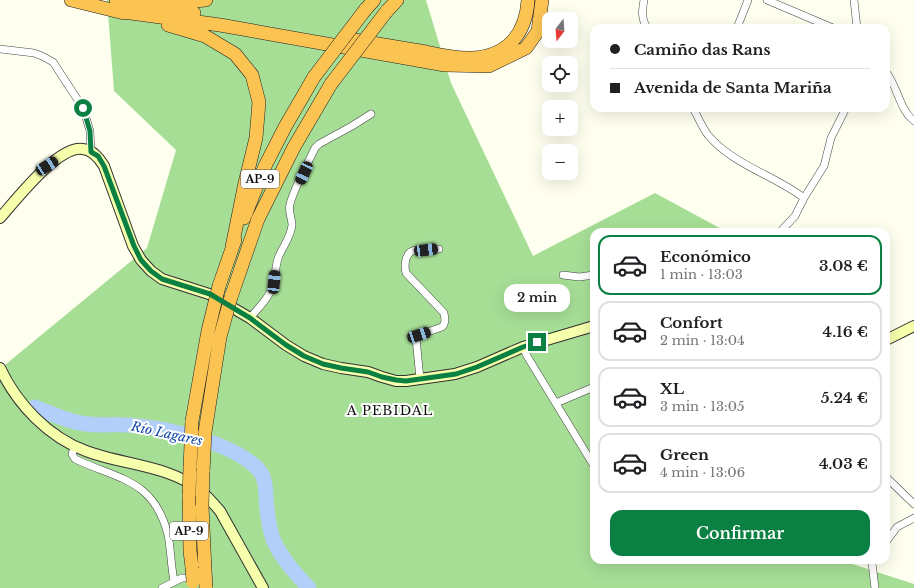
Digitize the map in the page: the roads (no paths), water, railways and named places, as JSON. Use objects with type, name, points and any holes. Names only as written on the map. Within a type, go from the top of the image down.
[{"type":"highway","points":[[71,0],[470,58],[494,54],[510,43],[516,37],[525,20],[528,0]]},
{"type":"highway","points":[[163,0],[206,0]]},
{"type":"highway","name":"AP-9","points":[[190,583],[198,568],[205,432],[220,337],[231,297],[258,219],[294,147],[331,84],[386,12],[397,0]]},
{"type":"highway","points":[[116,6],[445,65],[489,66],[526,48],[538,31],[542,0]]},
{"type":"highway","name":"AP-9","points":[[206,588],[190,551],[189,495],[192,421],[208,331],[219,286],[232,247],[265,166],[314,77],[369,5]]},
{"type":"highway","points":[[116,6],[205,36],[235,54],[252,75],[259,102],[256,138],[232,247]]},
{"type":"main road","points":[[0,218],[47,166],[75,150],[83,149],[91,152],[98,156],[104,166],[134,246],[141,260],[151,271],[162,279],[210,294],[250,318],[286,345],[304,356],[323,364],[368,372],[396,380],[406,381],[463,371],[477,367],[523,347],[590,327]]},
{"type":"main road","points":[[890,338],[914,326]]},
{"type":"main road","points":[[0,368],[17,396],[38,420],[60,438],[97,455],[174,475],[201,490],[220,511],[263,588]]},
{"type":"street","points":[[644,0],[642,12],[645,24]]},
{"type":"street","points":[[739,24],[748,0]]},
{"type":"street","points":[[767,0],[824,24]]},
{"type":"street","points":[[854,0],[857,24]]},
{"type":"street","points":[[0,49],[34,53],[53,62],[83,108],[90,131],[91,152]]},
{"type":"street","points":[[890,78],[905,112],[914,121]]},
{"type":"street","points":[[695,112],[708,135],[724,149],[744,164],[790,187],[804,198]]},
{"type":"street","points":[[784,228],[795,216],[804,198],[824,166],[830,138],[844,112]]},
{"type":"street","points":[[250,318],[270,294],[274,282],[278,256],[289,238],[292,225],[289,212],[291,202],[315,148],[318,144],[371,114]]},
{"type":"street","points":[[420,379],[416,338],[419,335],[442,327],[445,324],[445,318],[444,313],[406,273],[404,268],[406,258],[411,252],[415,250],[439,249]]},
{"type":"street","points":[[563,275],[579,277],[590,276]]},
{"type":"street","points":[[523,347],[590,459]]},
{"type":"street","points":[[556,404],[590,389]]},
{"type":"street","points":[[76,446],[72,454],[75,459],[127,480],[139,487],[150,497],[158,508],[168,536],[174,581]]},
{"type":"street","points":[[890,481],[914,504]]},
{"type":"street","points":[[890,537],[897,527],[914,518]]},
{"type":"street","points":[[872,564],[875,588]]},
{"type":"street","points":[[162,588],[174,581],[190,583],[192,577],[201,579],[213,588]]},
{"type":"waterway","name":"Río Lagares","points":[[35,407],[74,422],[97,425],[142,426],[177,433],[215,444],[246,459],[258,469],[265,483],[269,524],[276,546],[289,565],[309,588]]},
{"type":"district","name":"A PEBIDAL","points":[[390,410]]}]
